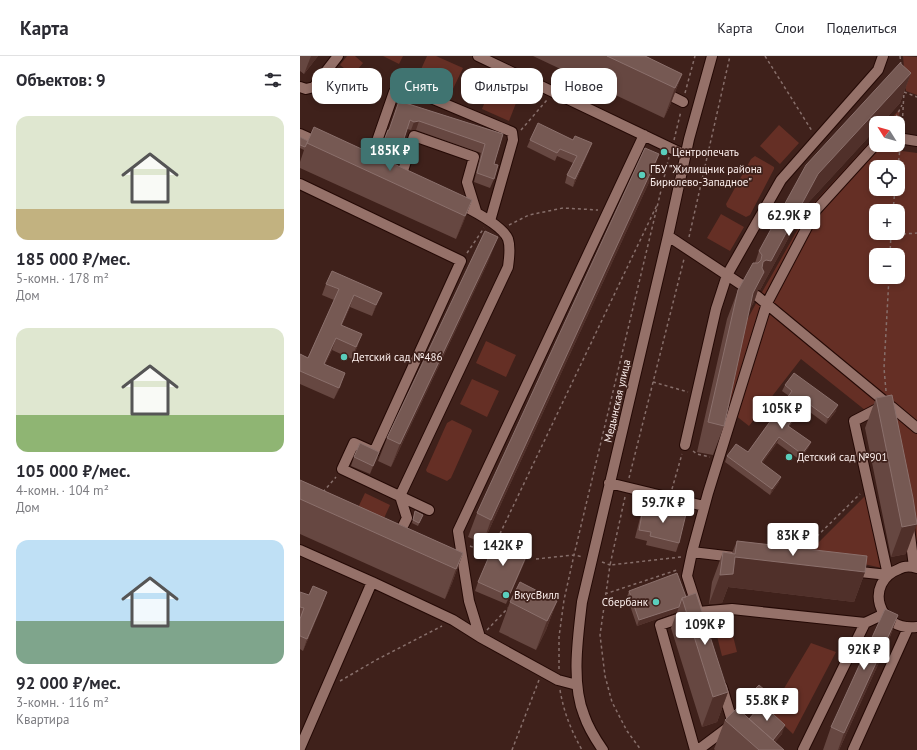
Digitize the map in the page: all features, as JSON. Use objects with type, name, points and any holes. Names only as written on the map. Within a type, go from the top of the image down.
[{"type":"street","points":[[300,87],[306,89],[314,87],[338,56]]},
{"type":"street","points":[[478,56],[686,155]]},
{"type":"street","name":"Медынская улица","points":[[603,750],[583,715],[576,685],[577,638],[582,602],[686,155],[712,56]]},
{"type":"street","points":[[685,445],[716,309],[727,275],[781,180],[878,70],[883,56]]},
{"type":"street","points":[[369,164],[394,92],[402,86],[512,132],[513,140],[490,221]]},
{"type":"street","points":[[654,88],[683,102]]},
{"type":"street","points":[[300,134],[328,146]]},
{"type":"street","points":[[480,637],[469,601],[458,531],[644,135]]},
{"type":"street","points":[[401,177],[414,136],[474,157],[467,182],[476,211]]},
{"type":"street","points":[[905,140],[917,141]]},
{"type":"street","points":[[699,616],[687,576],[691,554],[704,506],[767,303],[816,210],[869,152]]},
{"type":"street","points":[[300,184],[461,261],[374,452],[354,443],[342,469],[429,510]]},
{"type":"street","points":[[395,544],[407,518],[400,496],[508,267],[510,251],[508,238],[500,229],[476,211],[448,199]]},
{"type":"street","points":[[668,236],[745,287]]},
{"type":"street","points":[[757,296],[917,428]]},
{"type":"street","points":[[890,406],[894,422]]},
{"type":"street","points":[[888,575],[854,421],[890,406]]},
{"type":"street","points":[[609,484],[704,506]]},
{"type":"street","points":[[853,750],[913,627],[894,624],[884,614],[879,604],[881,584],[888,575],[894,570],[903,567],[916,567],[907,514]]},
{"type":"street","points":[[300,550],[453,620],[480,637],[558,680],[576,685]]},
{"type":"street","points":[[691,554],[745,558]]},
{"type":"street","points":[[451,569],[465,575]]},
{"type":"street","points":[[843,570],[888,575]]},
{"type":"street","points":[[301,749],[372,582]]},
{"type":"street","points":[[695,750],[660,625],[732,609],[864,623],[884,614]]},
{"type":"street","points":[[803,750],[864,623]]},
{"type":"street","points":[[719,679],[733,724],[744,734]]},
{"type":"street","points":[[698,750],[733,724]]},
{"type":"path","points":[[641,750],[627,731],[612,702],[605,676],[600,636],[605,594],[627,488],[687,248],[730,56]]},
{"type":"path","points":[[765,56],[817,139]]},
{"type":"path","points":[[900,56],[902,71]]},
{"type":"path","points":[[899,87],[904,92],[917,97]]},
{"type":"path","points":[[902,116],[904,92]]},
{"type":"path","points":[[513,140],[549,97]]},
{"type":"path","points":[[897,116],[904,103]]},
{"type":"path","points":[[582,750],[563,708],[558,680],[559,637],[564,600],[675,133]]},
{"type":"path","points":[[460,541],[488,554],[496,542],[659,201]]},
{"type":"path","points":[[500,229],[529,215],[563,208],[608,210]]},
{"type":"path","points":[[461,261],[490,221]]},
{"type":"path","points":[[905,233],[917,233]]},
{"type":"path","points":[[889,284],[884,368],[890,406]]},
{"type":"path","points":[[653,382],[690,392]]},
{"type":"path","points":[[685,445],[697,454],[713,458]]},
{"type":"path","points":[[670,498],[680,457]]},
{"type":"path","points":[[320,496],[342,469]]},
{"type":"path","points":[[801,552],[868,486]]},
{"type":"path","points":[[496,542],[500,543]]},
{"type":"path","points":[[592,558],[610,565],[691,554]]},
{"type":"path","points":[[536,559],[574,555]]},
{"type":"path","points":[[605,594],[689,567]]},
{"type":"path","points":[[480,637],[510,605]]},
{"type":"path","points":[[326,689],[378,659],[453,620]]},
{"type":"path","points":[[512,750],[542,671]]},
{"type":"shaded area","points":[[347,56],[355,56],[363,63],[359,68],[344,68],[340,65]]},
{"type":"shaded area","points":[[383,56],[403,56],[399,64]]},
{"type":"shaded area","points":[[427,56],[436,56],[463,68],[461,68],[461,72],[453,89],[453,68],[422,68]]},
{"type":"shaded area","points":[[903,56],[917,57],[917,95],[906,91]]},
{"type":"shaded area","points":[[484,104],[516,104],[509,121],[482,109]]},
{"type":"shaded area","points":[[900,109],[899,116],[894,116]]},
{"type":"shaded area","points":[[779,125],[799,143],[780,164],[760,146]]},
{"type":"shaded area","points":[[869,143],[869,152],[905,151],[917,153],[917,557],[885,426],[801,359],[749,426],[726,408],[746,322],[811,206]]},
{"type":"shaded area","points":[[755,156],[774,167],[774,169],[750,215],[746,217],[727,207],[726,204],[751,159]]},
{"type":"shaded area","points":[[721,214],[744,227],[730,251],[707,238]]},
{"type":"shaded area","points":[[486,341],[516,355],[506,377],[476,363]]},
{"type":"shaded area","points":[[472,379],[499,391],[487,417],[460,404]]},
{"type":"shaded area","points":[[452,420],[471,429],[472,431],[451,478],[447,481],[427,472],[426,470],[447,423]]},
{"type":"shaded area","points":[[365,493],[390,505],[381,525],[355,514]]},
{"type":"shaded area","points":[[866,495],[882,568],[809,552]]},
{"type":"shaded area","points":[[730,624],[737,652],[722,656],[715,628]]},
{"type":"shaded area","points":[[811,643],[836,652],[793,734],[770,712]]},
{"type":"building","points":[[607,56],[645,56],[682,74],[675,88]]},
{"type":"building","points":[[900,63],[911,73],[871,116],[869,116],[869,119],[818,174],[771,261],[766,260],[763,262],[762,268],[764,272],[753,293],[724,426],[708,422],[738,290],[753,263],[758,263],[761,260],[762,255],[759,251],[806,165]]},
{"type":"building","points":[[398,104],[408,104],[503,134],[494,164],[498,165],[494,179],[477,173],[485,144],[419,121],[414,122],[410,120],[401,148],[383,143]]},
{"type":"building","points":[[538,123],[573,140],[575,136],[592,143],[575,179],[567,175],[577,156],[560,149],[557,153],[530,140]]},
{"type":"building","points":[[314,127],[472,200],[465,216],[307,143]]},
{"type":"building","points":[[300,137],[308,141],[305,147],[300,145]]},
{"type":"building","points":[[645,148],[659,154],[491,520],[477,513]]},
{"type":"building","points":[[485,231],[498,237],[400,444],[387,438]]},
{"type":"building","points":[[332,271],[382,293],[376,305],[354,295],[341,325],[362,334],[356,347],[336,338],[324,364],[345,373],[339,388],[300,371],[300,354],[308,358],[339,289],[326,284]]},
{"type":"building","points":[[794,373],[838,405],[828,418],[805,401],[788,426],[811,442],[802,454],[779,437],[761,462],[781,477],[772,489],[727,456],[736,444],[748,452],[792,391],[785,385]]},
{"type":"building","points":[[892,395],[917,524],[902,527],[876,398]]},
{"type":"building","points":[[360,443],[379,452],[373,466],[354,457]]},
{"type":"building","points":[[300,480],[463,553],[456,569],[300,499]]},
{"type":"building","points":[[656,507],[686,514],[679,543],[650,536],[651,532],[639,530],[643,509],[655,512]]},
{"type":"building","points":[[415,511],[423,515],[419,523],[413,520]]},
{"type":"building","points":[[497,538],[528,552],[509,596],[478,582]]},
{"type":"building","points":[[737,541],[867,556],[865,572],[735,557],[733,574],[720,575],[723,552],[735,554]]},
{"type":"building","name":"Сбербанк","points":[[677,573],[686,597],[682,598],[679,607],[639,620],[629,591]]},
{"type":"building","points":[[520,582],[557,601],[547,621],[510,602]]},
{"type":"building","points":[[313,586],[327,592],[307,639],[300,636],[300,619],[304,608],[300,607],[300,592],[309,595]]},
{"type":"building","points":[[696,593],[728,692],[713,697],[682,598]]},
{"type":"building","points":[[885,609],[898,615],[844,733],[831,727]]},
{"type":"building","points":[[759,685],[766,691],[761,698],[753,691]]},
{"type":"building","points":[[762,704],[785,725],[773,740],[749,719]]},
{"type":"building","points":[[737,708],[784,750],[759,750],[725,720]]},
{"type":"place","name":"Центропечать","points":[[664,152]]},
{"type":"place","name":"ГБУ \"Жилищник района Бирюлево-Западное\"","points":[[642,175]]},
{"type":"place","name":"Детский сад №486","points":[[344,357]]},
{"type":"place","name":"Детский сад №901","points":[[789,457]]},
{"type":"place","name":"ВкусВилл","points":[[506,595]]},
{"type":"place","name":"Сбербанк","points":[[656,602]]}]
